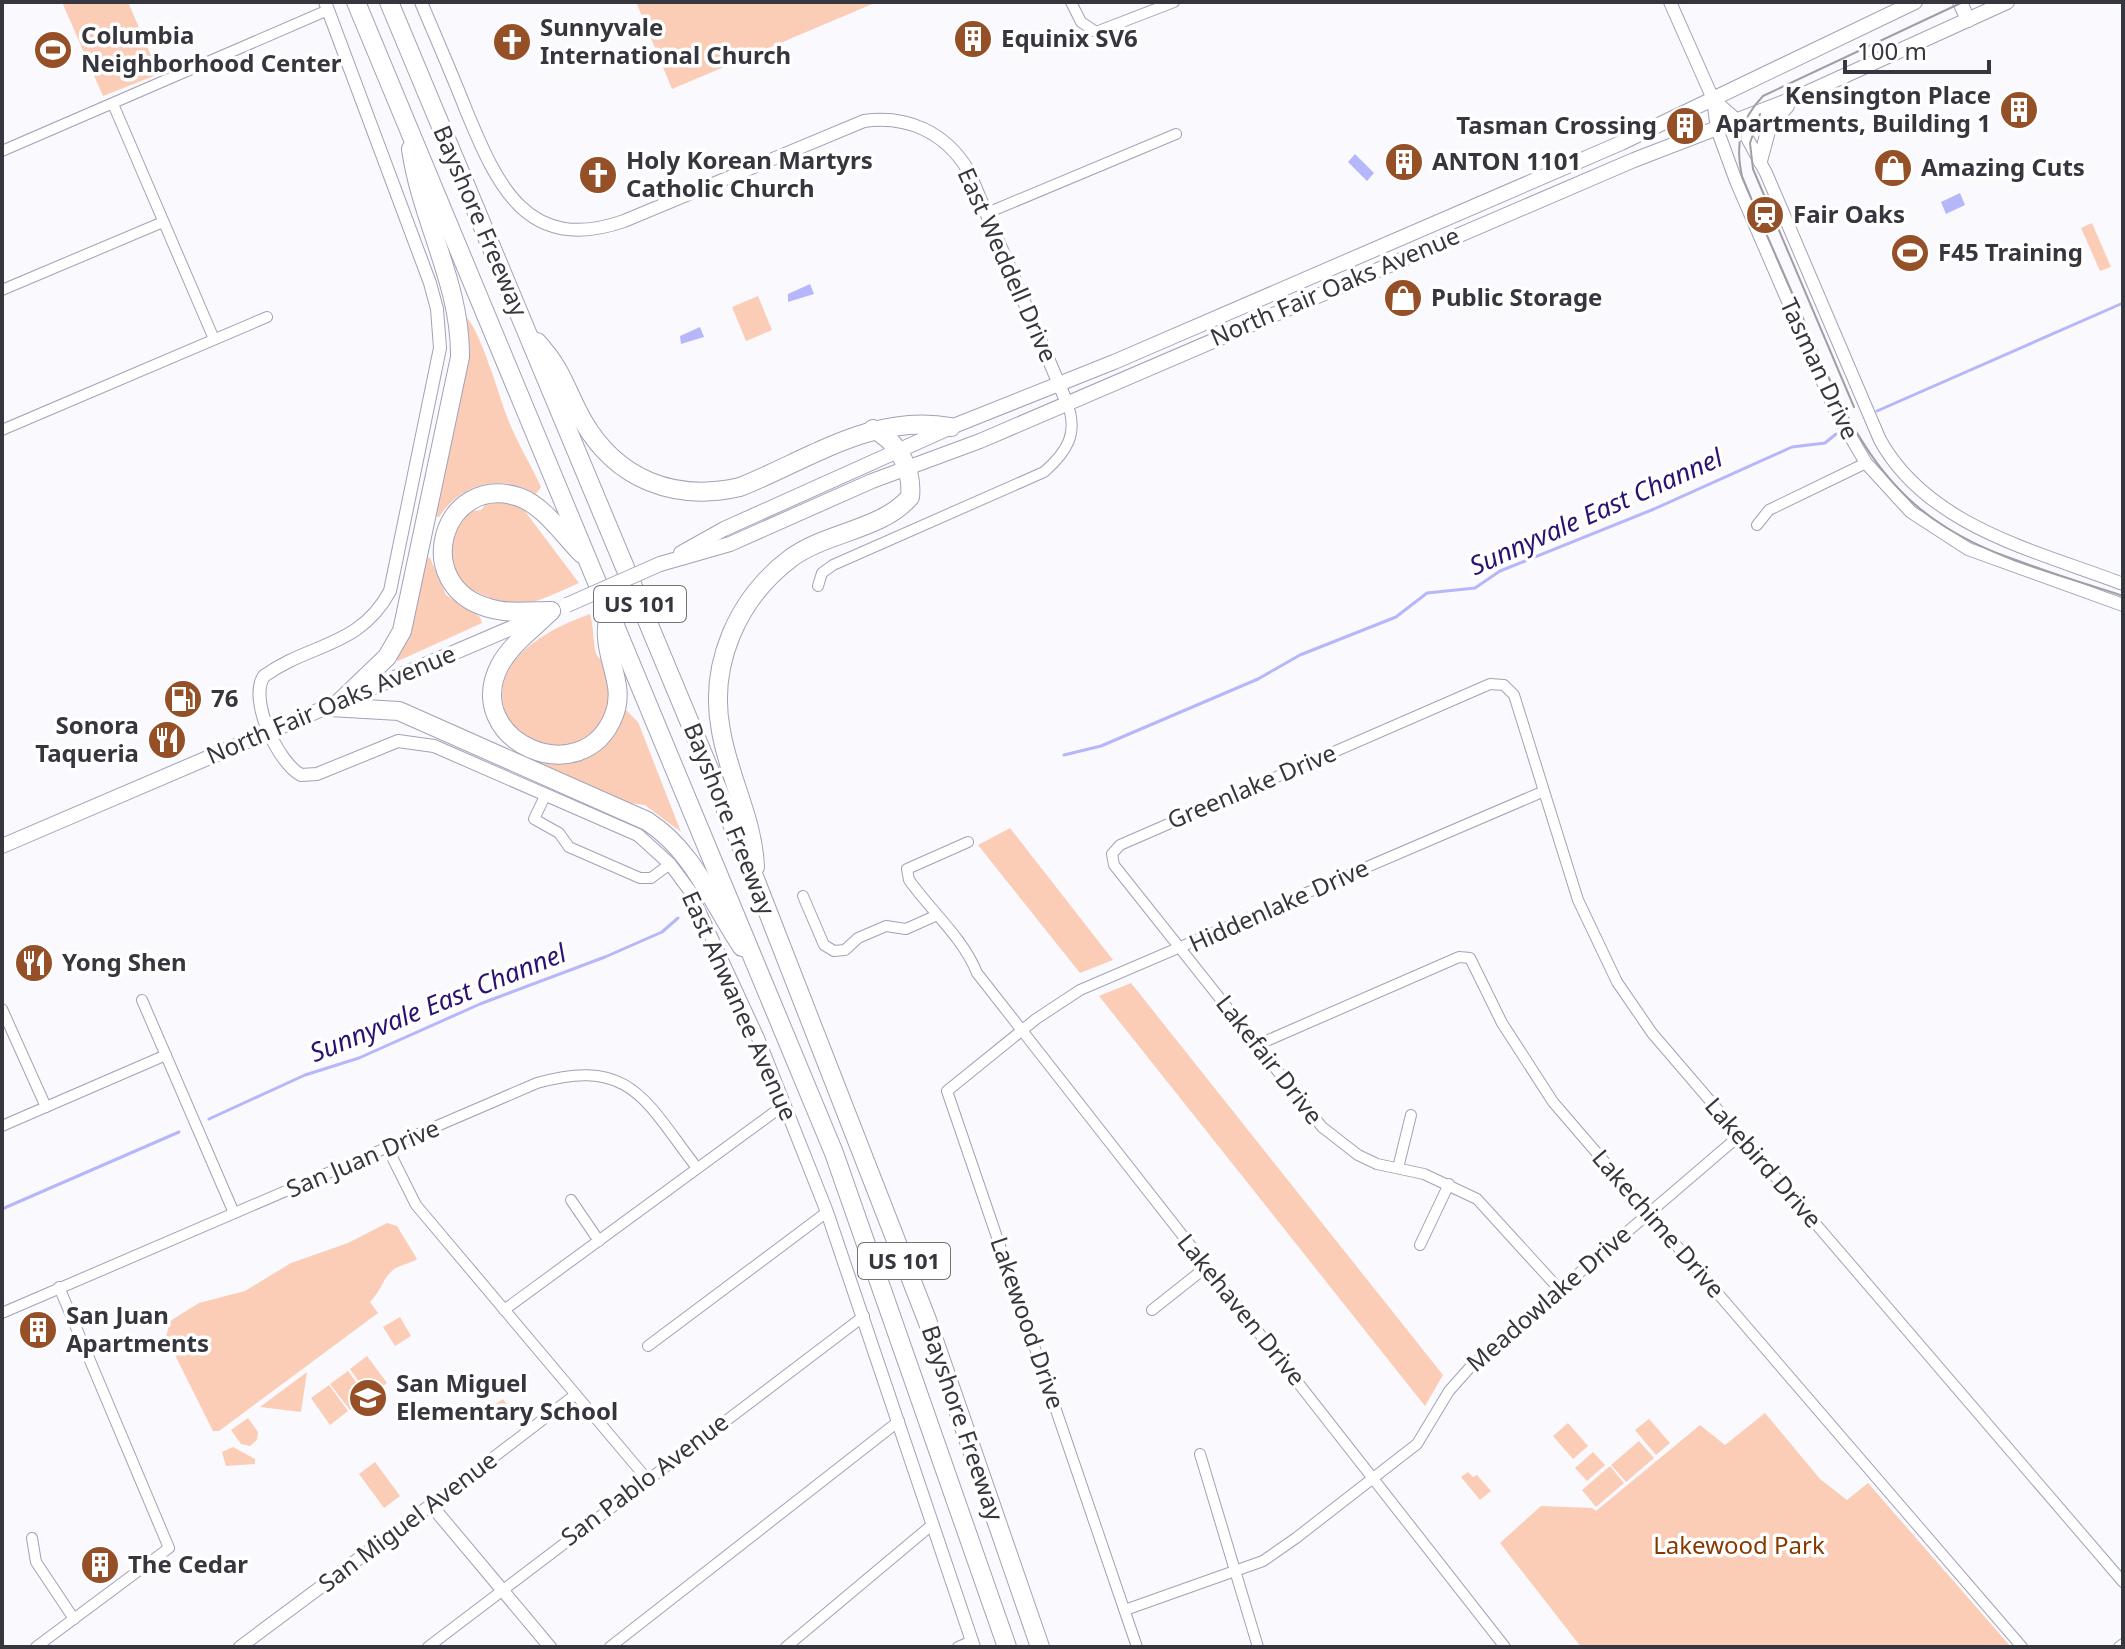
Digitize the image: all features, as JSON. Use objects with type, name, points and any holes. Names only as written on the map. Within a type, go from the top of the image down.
[{"type":"highway","name":"Bayshore Freeway","points":[[356,2],[766,983],[874,1259],[1007,1647]]},
{"type":"highway","name":"Bayshore Freeway","points":[[389,2],[755,879],[927,1320],[1040,1647]]},
{"type":"highway","points":[[334,706],[387,657],[402,631],[460,357],[458,311],[415,181],[407,123]]},
{"type":"highway","points":[[526,330],[559,367],[581,419],[610,457],[630,473],[673,491],[718,492],[740,487],[873,429],[894,424],[951,427]]},
{"type":"highway","points":[[755,879],[754,839],[727,757],[718,710],[721,671],[732,629],[757,589],[794,556],[903,506],[910,497],[912,484],[902,460],[887,436],[873,429]]},
{"type":"highway","points":[[559,608],[490,608],[459,592],[447,573],[442,553],[445,533],[454,516],[478,498],[517,497],[542,512],[589,560]]},
{"type":"highway","points":[[559,608],[506,656],[494,681],[493,701],[509,735],[529,749],[557,755],[579,751],[596,741],[613,717],[618,689],[607,638],[609,609]]},
{"type":"highway","points":[[334,706],[370,707],[407,714],[662,831],[690,860],[717,910],[766,983]]},
{"type":"main road","name":"North Fair Oaks Avenue","points":[[902,460],[951,427],[1465,212],[1713,99],[1915,2]]},
{"type":"main road","points":[[1960,2],[1968,20]]},
{"type":"main road","name":"North Fair Oaks Avenue","points":[[2,846],[660,564],[730,544],[902,460],[1067,403],[1634,160],[1800,96],[2007,2]]},
{"type":"main road","points":[[1760,161],[1770,124],[1800,96]]},
{"type":"street","name":"East Weddell Drive","points":[[421,2],[497,181],[521,208],[548,223],[573,229],[610,226],[844,127],[878,119],[917,125],[942,140],[963,162],[1067,403],[1072,416],[1072,435],[1066,450],[1044,472],[833,565],[822,573],[818,586]]},
{"type":"street","points":[[1071,2],[1081,22],[1096,32],[1174,2]]},
{"type":"street","points":[[1670,2],[1713,99]]},
{"type":"street","points":[[2,151],[327,6]]},
{"type":"street","name":"East Ahwanee Avenue","points":[[327,6],[430,283],[437,309],[440,348],[390,591],[381,608],[362,628],[264,676],[257,695],[271,732],[284,762],[301,775],[317,774],[398,741],[434,746],[638,835],[670,864],[690,891],[784,1105],[827,1212],[973,1644]]},
{"type":"street","name":"Tasman Drive","points":[[1713,99],[1738,121],[1760,161],[1880,440],[1898,469],[1934,502],[1969,523],[2123,584]]},
{"type":"street","name":"Tasman Drive","points":[[1713,99],[1717,129],[1835,410],[1866,463],[1911,512],[1968,549],[2123,605]]},
{"type":"street","points":[[113,104],[214,339]]},
{"type":"street","points":[[987,213],[1176,134]]},
{"type":"street","points":[[2,290],[163,222]]},
{"type":"street","points":[[2,430],[267,317]]},
{"type":"street","points":[[1757,525],[1769,510],[1866,463]]},
{"type":"street","name":"Greenlake Drive","points":[[1181,949],[1114,865],[1112,854],[1120,845],[1490,684],[1504,685]]},
{"type":"street","name":"Lakebird Drive","points":[[1504,685],[1514,695],[1578,900],[1617,982],[1652,1033],[2123,1582]]},
{"type":"street","name":"Hiddenlake Drive","points":[[1022,1030],[1080,990],[1542,792]]},
{"type":"street","points":[[546,794],[534,819],[559,833],[569,847],[647,879],[670,864]]},
{"type":"street","points":[[803,896],[824,945],[834,951],[845,950],[858,938],[886,926],[906,929],[935,916],[909,880],[907,869],[968,842]]},
{"type":"street","name":"Lakehaven Drive","points":[[935,916],[951,936],[965,945],[977,973],[1205,1268],[1247,1314],[1505,1647]]},
{"type":"street","name":"Lakefair Drive","points":[[1181,949],[1322,1127],[1358,1155],[1449,1184],[1477,1199],[1560,1290]]},
{"type":"street","name":"Lakechime Drive","points":[[1257,1045],[1459,957],[1470,958],[1502,1023],[1553,1102],[2022,1647]]},
{"type":"street","points":[[142,1000],[234,1213]]},
{"type":"street","points":[[2,1009],[46,1107]]},
{"type":"street","name":"Lakewood Drive","points":[[1022,1030],[947,1091],[1137,1647]]},
{"type":"street","points":[[2,1126],[166,1055]]},
{"type":"street","name":"San Juan Drive","points":[[2,1313],[537,1083],[571,1073],[600,1074],[621,1081],[642,1096],[697,1168]]},
{"type":"street","points":[[504,1310],[784,1105]]},
{"type":"street","points":[[1398,1168],[1411,1115]]},
{"type":"street","name":"Meadowlake Drive","points":[[1125,1610],[1234,1573],[1274,1553],[1417,1444],[1449,1391],[1473,1364],[1739,1136]]},
{"type":"street","points":[[388,1149],[416,1205],[647,1479]]},
{"type":"street","points":[[1420,1245],[1449,1184]]},
{"type":"street","points":[[571,1200],[599,1241]]},
{"type":"street","points":[[648,1346],[827,1212]]},
{"type":"street","points":[[1152,1310],[1205,1268]]},
{"type":"street","points":[[36,1647],[169,1548],[59,1287]]},
{"type":"street","name":"San Pablo Avenue","points":[[428,1647],[864,1316]]},
{"type":"street","name":"San Miguel Avenue","points":[[240,1647],[575,1395]]},
{"type":"street","points":[[610,1647],[899,1421]]},
{"type":"street","points":[[1200,1454],[1258,1647]]},
{"type":"street","points":[[431,1505],[550,1647]]},
{"type":"street","points":[[786,1647],[933,1524]]},
{"type":"street","points":[[32,1538],[36,1562],[74,1619]]},
{"type":"street","points":[[958,1647],[973,1644]]},
{"type":"green space","points":[[62,2],[128,2],[159,74],[103,96]]},
{"type":"green space","points":[[636,2],[877,2],[672,89]]},
{"type":"green space","points":[[2092,223],[2111,267],[2100,271],[2081,228]]},
{"type":"green space","points":[[758,296],[772,330],[746,341],[732,307]]},
{"type":"green space","points":[[466,317],[483,347],[510,423],[541,487],[536,494],[509,484],[483,485],[459,496],[439,517],[431,514]]},
{"type":"green space","points":[[490,499],[521,506],[579,583],[542,599],[517,604],[492,599],[456,582],[446,547],[464,512],[481,510]]},
{"type":"green space","points":[[422,557],[430,558],[446,595],[480,617],[482,623],[398,661],[393,655]]},
{"type":"green space","points":[[590,614],[596,652],[608,672],[610,689],[607,707],[596,728],[572,744],[547,745],[524,735],[508,717],[502,693],[511,666],[539,639]]},
{"type":"green space","points":[[623,707],[638,722],[681,832],[645,805],[622,802],[538,763],[543,759],[566,760]]},
{"type":"green space","points":[[1010,828],[1113,960],[1080,973],[978,845]]},
{"type":"green space","points":[[1131,983],[1443,1375],[1425,1406],[1099,996]]},
{"type":"green space","points":[[387,1223],[397,1226],[417,1259],[396,1268],[387,1277],[370,1302],[378,1313],[219,1431],[213,1431],[166,1337],[170,1321],[199,1303],[245,1291],[291,1263],[348,1243]]},
{"type":"green space","points":[[400,1317],[411,1336],[395,1346],[383,1327]]},
{"type":"green space","points":[[367,1356],[387,1383],[369,1396],[350,1369]]},
{"type":"green space","points":[[348,1371],[367,1397],[350,1410],[330,1384]]},
{"type":"green space","points":[[307,1372],[301,1412],[260,1407]]},
{"type":"green space","points":[[329,1385],[348,1411],[330,1425],[311,1398]]},
{"type":"green space","points":[[503,1399],[512,1412],[509,1414],[512,1419],[506,1424],[493,1406]]},
{"type":"green space","name":"Lakewood Park","points":[[1765,1413],[1820,1479],[1847,1500],[1868,1483],[2011,1647],[1581,1647],[1500,1543],[1541,1506],[1592,1508],[1596,1511],[1700,1425],[1725,1445]]},
{"type":"green space","points":[[248,1418],[258,1432],[257,1440],[250,1446],[241,1444],[231,1430]]},
{"type":"green space","points":[[1649,1419],[1670,1443],[1656,1455],[1635,1430]]},
{"type":"green space","points":[[1568,1423],[1588,1446],[1573,1459],[1553,1436]]},
{"type":"green space","points":[[1639,1441],[1654,1458],[1626,1482],[1611,1465]]},
{"type":"green space","points":[[233,1447],[255,1459],[255,1464],[226,1466],[222,1452]]},
{"type":"green space","points":[[1593,1452],[1605,1465],[1587,1481],[1575,1468]]},
{"type":"green space","points":[[375,1462],[400,1496],[384,1508],[359,1474]]},
{"type":"green space","points":[[1610,1466],[1624,1483],[1596,1507],[1582,1490]]},
{"type":"green space","points":[[1468,1472],[1473,1477],[1477,1475],[1491,1491],[1480,1500],[1461,1477]]},
{"type":"water","points":[[1355,154],[1374,173],[1367,181],[1348,162]]},
{"type":"water","points":[[1960,193],[1965,205],[1946,214],[1941,202]]},
{"type":"water","points":[[810,284],[814,294],[788,302],[788,294]]},
{"type":"water","points":[[700,327],[704,337],[681,344],[680,336]]},
{"type":"waterway","name":"Sunnyvale East Channel","points":[[1877,411],[2123,303]]},
{"type":"waterway","name":"Sunnyvale East Channel","points":[[1064,755],[1101,746],[1258,679],[1300,655],[1396,617],[1427,593],[1475,588],[1500,571],[1654,509],[1792,447],[1825,443],[1836,434]]},
{"type":"waterway","name":"Sunnyvale East Channel","points":[[209,1119],[305,1075],[359,1058],[480,1004],[605,957],[662,932],[678,918]]},
{"type":"waterway","name":"Sunnyvale East Channel","points":[[2,1209],[179,1132]]},
{"type":"tram line","points":[[1963,2],[1763,96],[1749,114],[1741,133],[1739,153],[1742,176],[1842,406],[1876,461],[1896,486],[1920,508],[1967,540],[2011,559],[2123,596]]},
{"type":"tram line","points":[[1760,114],[1750,143],[1753,169],[1854,407]]},
{"type":"place","name":"Equinix SV6","points":[[973,39]]},
{"type":"place","name":"Sunnyvale International Church","points":[[512,42]]},
{"type":"place","name":"Columbia Neighborhood Center","points":[[53,50]]},
{"type":"place","name":"Kensington Place Apartments, Building 1","points":[[2019,110]]},
{"type":"place","name":"Tasman Crossing","points":[[1685,126]]},
{"type":"place","name":"ANTON 1101","points":[[1404,162]]},
{"type":"place","name":"Amazing Cuts","points":[[1893,168]]},
{"type":"place","name":"Holy Korean Martyrs Catholic Church","points":[[598,175]]},
{"type":"place","name":"Fair Oaks","points":[[1765,215]]},
{"type":"place","name":"F45 Training","points":[[1910,253]]},
{"type":"place","name":"Public Storage","points":[[1403,298]]},
{"type":"place","name":"76","points":[[183,699]]},
{"type":"place","name":"Sonora Taqueria","points":[[167,740]]},
{"type":"place","name":"Yong Shen","points":[[34,963]]},
{"type":"place","name":"San Juan Apartments","points":[[38,1330]]},
{"type":"place","name":"San Miguel Elementary School","points":[[368,1398]]},
{"type":"place","name":"The Cedar","points":[[100,1565]]}]
